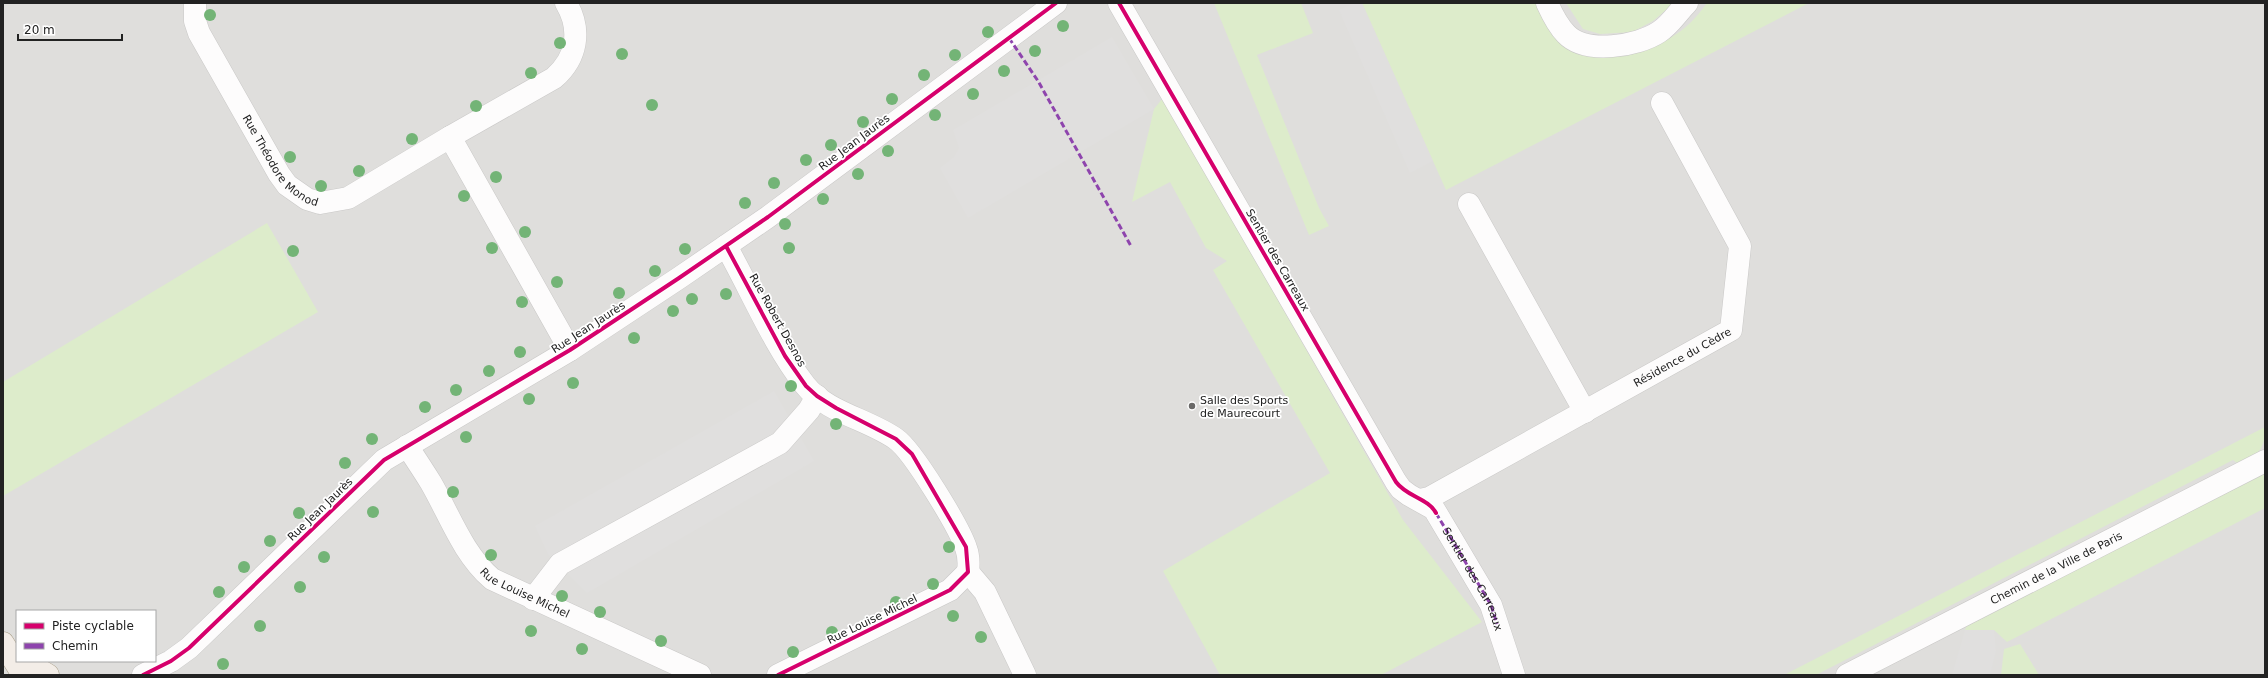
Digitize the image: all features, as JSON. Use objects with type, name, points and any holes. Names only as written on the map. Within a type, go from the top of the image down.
[{"type":"main road","points":[[3,643],[16,654]]},
{"type":"main road","points":[[3,643],[23,675]]},
{"type":"main road","points":[[27,662],[48,675]]},
{"type":"street","name":"Rue Théodore Monod","points":[[195,3],[195,21],[199,33],[279,174],[287,185],[307,199],[320,203],[348,198],[450,136],[554,78],[564,69],[571,57],[577,35],[572,13],[566,3]]},
{"type":"street","name":"Rue Jean Jaurès","points":[[143,675],[171,661],[189,648],[384,460],[570,350],[726,246],[775,212],[1056,3]]},
{"type":"street","name":"Sentier des Carreaux","points":[[1119,3],[1396,482],[1401,489],[1428,506],[1491,605],[1514,675]]},
{"type":"street","points":[[1547,3],[1567,36],[1581,42],[1612,46],[1630,44],[1660,31],[1687,3]]},
{"type":"street","name":"Résidence du Cèdre","points":[[1428,506],[1429,498],[1732,330],[1740,246],[1662,102]]},
{"type":"street","points":[[450,136],[570,350]]},
{"type":"street","points":[[1469,204],[1585,412]]},
{"type":"street","name":"Rue Robert Desnos","points":[[726,246],[786,356],[806,386],[817,396],[896,439],[912,454],[966,547],[968,572]]},
{"type":"street","points":[[533,599],[560,564],[780,442],[809,410],[817,396]]},
{"type":"street","name":"Rue Louise Michel","points":[[407,446],[430,482],[470,555],[479,568],[492,579],[700,675]]},
{"type":"street","name":"Chemin de la Ville de Paris","points":[[1847,675],[2265,460]]},
{"type":"street","points":[[968,572],[985,592],[1025,675]]},
{"type":"street","name":"Rue Louise Michel","points":[[778,675],[950,590],[968,572]]},
{"type":"street","name":"Rue Jean Jaurès","points":[[176,675],[189,648]]},
{"type":"shaded area","points":[[3,3],[2265,3],[2265,675],[3,675]]},
{"type":"shaded area","points":[[1355,3],[1362,3],[1433,161],[1410,173],[1339,10]]},
{"type":"shaded area","points":[[1112,37],[1154,109],[968,218],[940,168],[954,157],[959,148],[953,130]]},
{"type":"shaded area","points":[[774,391],[814,461],[587,593],[548,554],[535,526]]},
{"type":"shaded area","points":[[1965,630],[1994,630],[1996,651],[1990,675],[1952,675]]},
{"type":"green space","points":[[1214,3],[1301,3],[1313,33],[1257,55],[1319,208],[1329,226],[1309,235]]},
{"type":"green space","points":[[1362,3],[1540,3],[1552,22],[1629,53],[1664,41],[1681,31],[1707,3],[1809,3],[1446,190]]},
{"type":"green space","points":[[1566,3],[1674,3],[1653,21],[1632,32],[1600,34],[1583,29]]},
{"type":"green space","points":[[1163,98],[1403,520],[1482,622],[1381,675],[1220,675],[1163,571],[1330,473],[1213,270],[1227,261],[1206,248],[1170,182],[1132,202],[1154,109]]},
{"type":"green space","points":[[267,223],[318,312],[3,496],[3,382]]},
{"type":"green space","points":[[2265,427],[2264,441],[2260,450],[2240,465],[2233,460],[1816,675],[1784,675]]},
{"type":"green space","points":[[2265,471],[2265,508],[2007,642],[1994,630],[1965,630],[1968,622]]},
{"type":"green space","points":[[2020,644],[2039,675],[2001,675],[2004,649]]},
{"type":"marked path","points":[[1009,38],[1038,81],[1131,246]]},
{"type":"marked path","points":[[1436,513],[1491,605],[1497,624]]},
{"type":"cycle path","points":[[143,675],[171,661],[189,648],[384,460],[570,350],[679,278],[768,217],[1056,3]]},
{"type":"cycle path","points":[[1119,3],[1396,482],[1406,491],[1428,504],[1436,513]]},
{"type":"cycle path","points":[[726,246],[785,356],[806,386],[817,396],[836,408],[896,439],[912,454],[966,547],[968,572],[950,590],[778,675]]},
{"type":"place","name":"Salle des Sports de Maurecourt","points":[[1192,406]]}]
